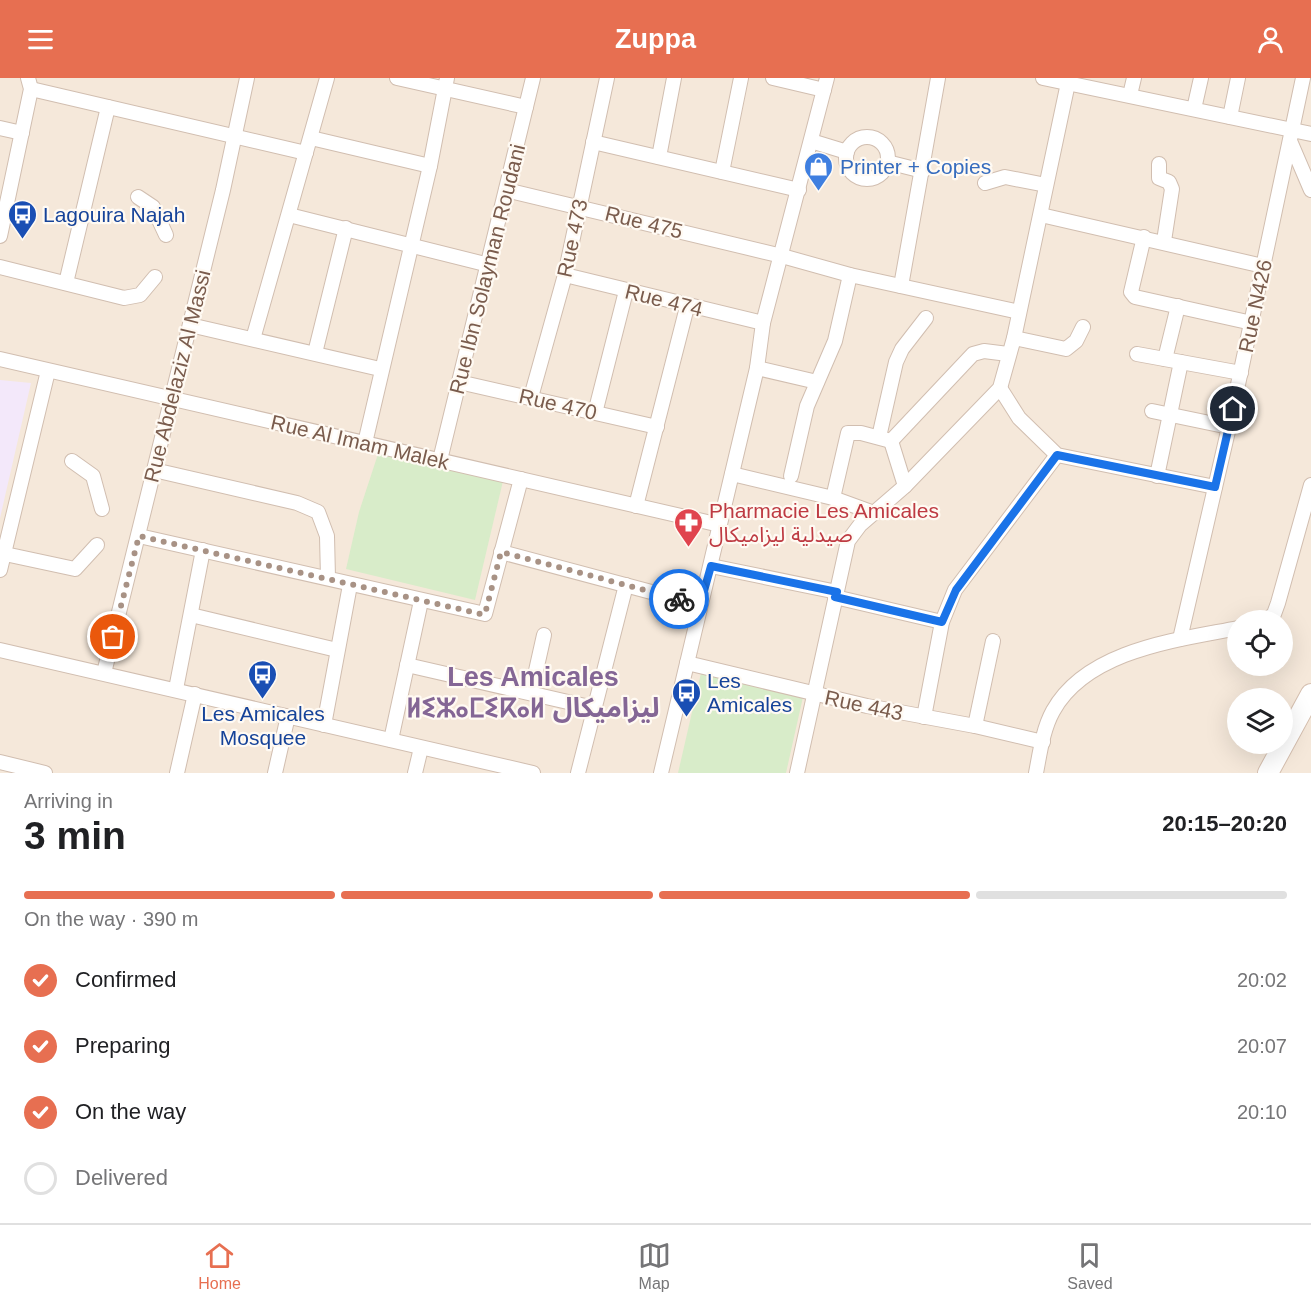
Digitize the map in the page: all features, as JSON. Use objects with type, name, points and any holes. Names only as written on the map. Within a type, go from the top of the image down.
[{"type":"main road","points":[[1268,773],[1311,694]]},
{"type":"street","name":"Rue Abdelaziz Al Massi","points":[[104,673],[190,325],[247,78]]},
{"type":"street","points":[[254,339],[272,265],[289,215],[327,78]]},
{"type":"street","points":[[398,78],[446,84],[526,107]]},
{"type":"street","name":"Rue Ibn Solayman Roudani","points":[[440,460],[533,78]]},
{"type":"street","name":"Rue 473","points":[[531,397],[565,275],[607,78]]},
{"type":"street","points":[[659,157],[674,78]]},
{"type":"street","points":[[722,172],[741,78]]},
{"type":"street","points":[[661,773],[757,368],[764,323],[825,84],[773,78]]},
{"type":"street","points":[[901,286],[938,78]]},
{"type":"street","points":[[1043,78],[1230,117],[1291,136],[1311,134]]},
{"type":"street","points":[[1130,95],[1134,78]]},
{"type":"street","points":[[1194,110],[1201,78]]},
{"type":"street","points":[[1230,117],[1239,78]]},
{"type":"street","name":"Rue N426","points":[[1180,639],[1230,427],[1303,78]]},
{"type":"street","points":[[797,773],[849,541],[874,513],[905,486],[1000,388],[1014,338],[1068,83]]},
{"type":"street","points":[[0,236],[22,133],[29,84],[108,107],[306,153]]},
{"type":"street","points":[[365,443],[380,369],[430,166],[446,84]]},
{"type":"street","points":[[66,283],[108,107]]},
{"type":"street","points":[[0,128],[22,133]]},
{"type":"street","points":[[1291,136],[1311,190]]},
{"type":"street","points":[[869,137],[884,146],[887,162],[877,176],[859,177],[847,164],[847,152],[853,143],[869,137]]},
{"type":"street","points":[[311,138],[430,166]]},
{"type":"street","points":[[812,141],[847,152]]},
{"type":"street","points":[[593,142],[799,190]]},
{"type":"street","points":[[887,162],[923,171]]},
{"type":"street","points":[[1159,164],[1159,177],[1169,182],[1172,189],[1164,241]]},
{"type":"street","points":[[985,183],[1005,177],[1046,185]]},
{"type":"street","name":"Rue 475","points":[[506,190],[782,256],[850,275],[1019,312]]},
{"type":"street","points":[[138,197],[153,207],[166,235]]},
{"type":"street","points":[[289,215],[489,265]]},
{"type":"street","points":[[1041,215],[1164,241],[1263,266]]},
{"type":"street","points":[[315,353],[346,228]]},
{"type":"street","points":[[1144,237],[1131,295],[1252,323]]},
{"type":"street","points":[[0,267],[124,298],[140,295],[155,277]]},
{"type":"street","name":"Rue 474","points":[[565,275],[687,307],[764,323]]},
{"type":"street","points":[[791,476],[807,406],[835,341],[850,275]]},
{"type":"street","points":[[595,413],[626,291]]},
{"type":"street","points":[[1165,358],[1178,306]]},
{"type":"street","points":[[636,506],[687,307]]},
{"type":"street","points":[[905,486],[885,439],[896,362],[902,348],[926,318]]},
{"type":"street","points":[[190,325],[380,369]]},
{"type":"street","points":[[1014,338],[1066,348],[1076,341],[1083,327]]},
{"type":"street","points":[[885,439],[973,354],[984,351],[1008,354]]},
{"type":"street","points":[[1137,354],[1241,373]]},
{"type":"street","name":"Rue Al Imam Malek","points":[[0,359],[720,525]]},
{"type":"street","points":[[1157,476],[1181,362]]},
{"type":"street","points":[[757,368],[817,382]]},
{"type":"street","points":[[0,570],[48,370]]},
{"type":"street","name":"Rue 470","points":[[459,382],[657,427]]},
{"type":"street","points":[[1000,388],[1019,418],[1057,455],[1215,487]]},
{"type":"street","points":[[1152,411],[1230,427]]},
{"type":"street","points":[[833,498],[848,433],[885,439]]},
{"type":"street","points":[[924,717],[942,622],[956,590],[1057,455]]},
{"type":"street","points":[[72,461],[93,476],[102,509]]},
{"type":"street","points":[[154,470],[297,503],[318,512],[327,537],[328,578]]},
{"type":"street","points":[[732,474],[833,498],[874,513]]},
{"type":"street","points":[[139,536],[485,614],[521,480]]},
{"type":"street","points":[[1275,610],[1311,485]]},
{"type":"street","points":[[5,554],[75,569],[86,554],[97,545]]},
{"type":"street","points":[[176,689],[203,550]]},
{"type":"street","points":[[501,552],[700,605]]},
{"type":"street","points":[[711,566],[942,622]]},
{"type":"street","points":[[324,724],[350,585]]},
{"type":"street","points":[[578,773],[626,585]]},
{"type":"street","points":[[391,740],[421,601]]},
{"type":"street","points":[[191,615],[337,650]]},
{"type":"street","points":[[1036,773],[1053,710],[1065,695],[1083,679],[1121,656],[1180,639],[1227,630]]},
{"type":"street","points":[[531,693],[544,635]]},
{"type":"street","points":[[975,726],[993,641]]},
{"type":"street","points":[[0,650],[176,689],[513,771],[533,773]]},
{"type":"street","name":"Rue 443","points":[[687,663],[815,694],[1043,742]]},
{"type":"street","points":[[407,666],[594,708]]},
{"type":"street","points":[[177,773],[195,694]]},
{"type":"street","points":[[275,773],[288,716]]},
{"type":"street","points":[[415,773],[421,748]]},
{"type":"street","points":[[0,762],[41,772]]},
{"type":"shaded area","points":[[0,78],[1311,78],[1311,773],[0,773]]},
{"type":"shaded area","points":[[0,380],[31,383],[0,518]]},
{"type":"green space","points":[[378,454],[503,481],[475,600],[346,569],[359,512]]},
{"type":"green space","points":[[701,673],[803,697],[786,773],[678,773]]},
{"type":"way so far","points":[[113,637],[139,536],[481,614],[485,614],[489,603],[501,552],[679,599]]},
{"type":"place","name":"Printer + Copies","points":[[819,192]]},
{"type":"place","name":"Lagouira Najah","points":[[22,240]]},
{"type":"place","name":"Pharmacie Les Amicales صيدلية ليزاميكال","points":[[688,548]]},
{"type":"place","name":"Les Amicales Mosquee","points":[[263,700]]},
{"type":"place","name":"Les Amicales","points":[[686,718]]},
{"type":"district","name":"Les Amicales ⵍⵉⵣⴰⵎⵉⴽⴰⵍ ليزاميكال","points":[[533,692]]},
{"type":"route","points":[[679,599],[700,605],[711,566],[837,592],[835,597],[942,622],[956,590],[1057,455],[1215,487],[1233,409]]}]
